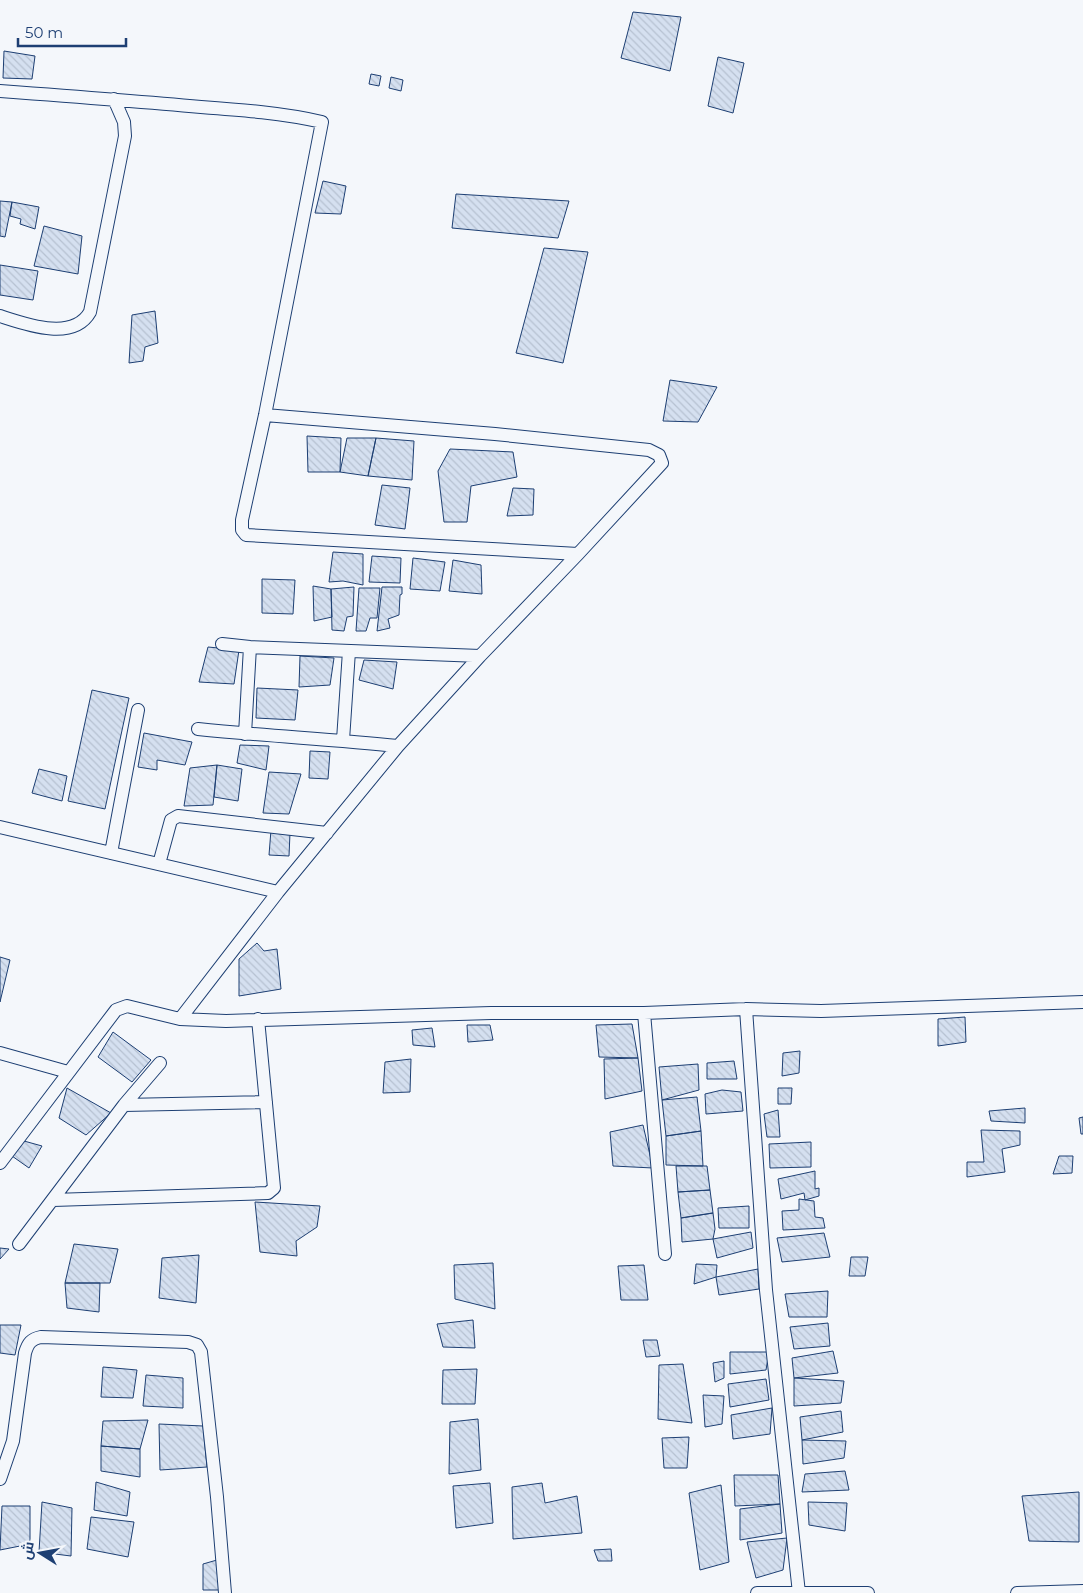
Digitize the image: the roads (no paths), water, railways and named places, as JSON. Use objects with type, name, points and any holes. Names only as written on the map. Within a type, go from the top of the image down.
[{"type":"street","points":[[0,91],[114,99],[299,116],[322,122],[265,415],[242,520],[242,530],[246,535],[578,554]]},
{"type":"street","points":[[0,316],[46,328],[64,328],[85,320],[90,312],[125,136],[124,122],[114,99]]},
{"type":"street","points":[[180,1019],[278,892],[398,746],[480,656],[656,471],[662,462],[658,455],[649,450],[495,434],[265,415]]},
{"type":"street","points":[[222,644],[250,647],[480,656]]},
{"type":"street","points":[[245,734],[250,647]]},
{"type":"street","points":[[343,740],[349,651]]},
{"type":"street","points":[[110,853],[138,710]]},
{"type":"street","points":[[198,728],[245,734],[343,740],[398,746]]},
{"type":"street","points":[[159,864],[171,820],[178,816],[327,833]]},
{"type":"street","points":[[0,827],[278,892]]},
{"type":"street","points":[[0,1163],[116,1010],[127,1006],[180,1019],[226,1020],[491,1013],[644,1013],[746,1009],[821,1011],[1083,1002]]},
{"type":"street","points":[[746,1009],[766,1290],[799,1592]]},
{"type":"street","points":[[644,1013],[665,1254]]},
{"type":"street","points":[[53,1200],[268,1193],[274,1188],[258,1019]]},
{"type":"street","points":[[0,1053],[68,1072]]},
{"type":"street","points":[[19,1244],[124,1105],[160,1063]]},
{"type":"street","points":[[124,1105],[266,1102]]},
{"type":"street","points":[[0,1479],[14,1432],[25,1353],[33,1338],[188,1342],[197,1345],[201,1352],[217,1497],[225,1593]]},
{"type":"street","points":[[1017,1593],[1083,1591]]},
{"type":"street","points":[[757,1593],[868,1593]]}]
